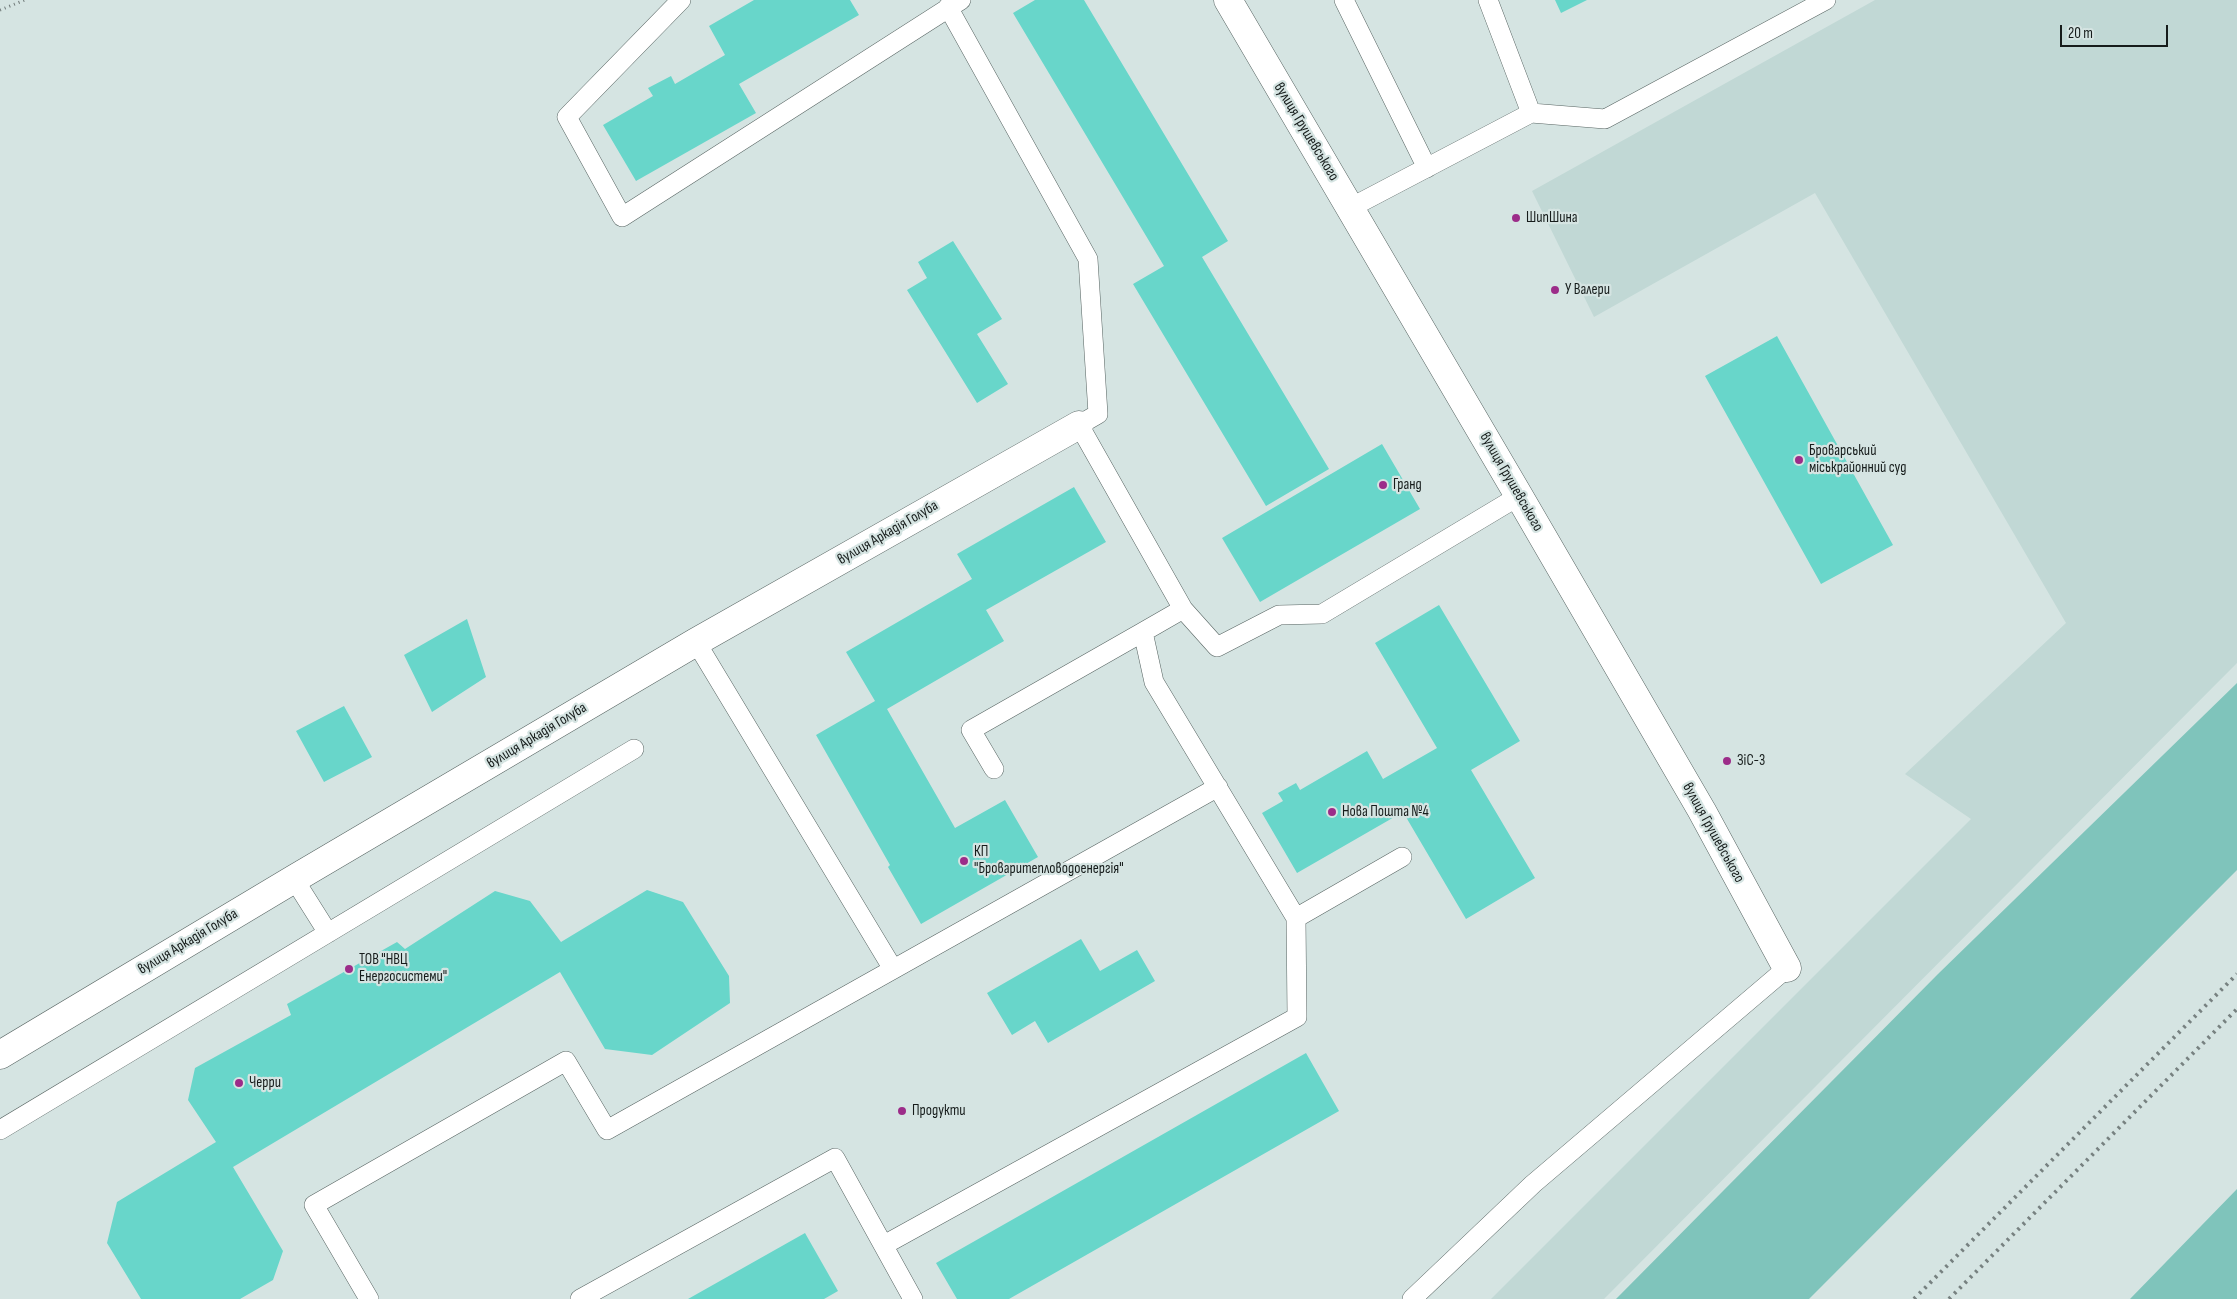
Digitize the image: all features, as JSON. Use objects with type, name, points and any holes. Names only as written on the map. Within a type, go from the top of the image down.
[{"type":"street","name":"вулиця Грушевського","points":[[1228,0],[1702,811],[1787,968]]},
{"type":"street","name":"вулиця Аркадія Голуба","points":[[0,1055],[696,642],[1079,425]]},
{"type":"lane","points":[[681,0],[567,117],[622,217],[954,4],[1088,258],[1098,414],[1079,425],[1183,610],[1217,647],[1279,615],[1322,614],[1519,496]]},
{"type":"lane","points":[[1488,0],[1531,113]]},
{"type":"lane","points":[[1350,208],[1531,113],[1605,119],[1826,0]]},
{"type":"lane","points":[[1349,2],[1427,168]]},
{"type":"lane","points":[[994,769],[971,730],[1183,610]]},
{"type":"lane","points":[[884,1245],[1297,1017],[1296,918],[1154,682],[1144,632]]},
{"type":"lane","points":[[696,642],[893,970]]},
{"type":"lane","points":[[0,1130],[634,750]]},
{"type":"lane","points":[[369,1299],[314,1205],[566,1061],[607,1130],[1218,787]]},
{"type":"lane","points":[[1296,918],[1402,857]]},
{"type":"lane","points":[[294,879],[328,933]]},
{"type":"lane","points":[[1412,1299],[1533,1184],[1787,968]]},
{"type":"lane","points":[[580,1299],[835,1158],[912,1299]]},
{"type":"path","points":[[0,10],[25,0]]},
{"type":"shaded area","points":[[1875,0],[2237,0],[2237,663],[1604,1299],[1491,1299],[1971,819],[1905,774],[2066,623],[1815,193],[1594,317],[1532,191]]},
{"type":"shaded area","points":[[2237,683],[2237,870],[1809,1299],[1616,1299],[1938,974]]},
{"type":"shaded area","points":[[2237,1189],[2237,1299],[2130,1299]]},
{"type":"building","points":[[754,0],[850,0],[859,15],[739,84],[756,113],[636,181],[603,125],[653,96],[648,88],[671,76],[675,84],[725,55],[709,26]]},
{"type":"building","points":[[1035,0],[1084,0],[1228,241],[1202,257],[1329,469],[1266,506],[1133,284],[1164,266],[1013,13]]},
{"type":"building","points":[[1555,0],[1587,0],[1561,13]]},
{"type":"building","points":[[953,241],[1002,319],[977,334],[1008,384],[977,403],[907,290],[927,278],[918,262]]},
{"type":"building","name":"Броварський міськрайонний суд","points":[[1777,336],[1893,545],[1821,584],[1705,376]]},
{"type":"building","points":[[1382,444],[1420,509],[1260,602],[1222,538]]},
{"type":"building","points":[[1074,487],[1106,542],[986,610],[1004,641],[887,709],[955,828],[1005,800],[1038,857],[921,924],[888,867],[890,865],[816,735],[875,701],[846,652],[972,579],[957,554]]},
{"type":"building","points":[[1439,605],[1520,741],[1471,770],[1535,878],[1466,919],[1403,812],[1297,873],[1262,813],[1283,801],[1278,793],[1296,783],[1300,790],[1367,751],[1383,779],[1437,748],[1375,643]]},
{"type":"building","points":[[467,619],[486,677],[432,712],[404,655]]},
{"type":"building","points":[[344,706],[372,757],[324,782],[296,731]]},
{"type":"building","points":[[647,890],[683,902],[729,976],[730,1003],[652,1055],[605,1049],[560,972],[233,1167],[283,1251],[273,1280],[240,1299],[141,1299],[107,1243],[117,1202],[216,1142],[188,1100],[195,1068],[291,1015],[287,1004],[397,942],[405,949],[495,891],[530,901],[561,942]]},
{"type":"building","points":[[1081,939],[1100,971],[1137,950],[1155,981],[1048,1043],[1035,1021],[1012,1035],[987,993]]},
{"type":"building","points":[[1306,1053],[1339,1111],[1009,1299],[957,1299],[936,1263]]},
{"type":"building","points":[[805,1233],[838,1291],[824,1299],[688,1299]]},
{"type":"railway","points":[[1914,1299],[2237,974]]},
{"type":"railway","points":[[1949,1299],[2237,1009]]},
{"type":"place","name":"ШипШина","points":[[1516,218]]},
{"type":"place","name":"У Валери","points":[[1555,290]]},
{"type":"place","name":"Броварський міськрайонний суд","points":[[1799,460]]},
{"type":"place","name":"Гранд","points":[[1383,485]]},
{"type":"place","name":"ЗіС-3","points":[[1727,761]]},
{"type":"place","name":"Нова Пошта №4","points":[[1332,812]]},
{"type":"place","name":"КП \"Броваритепловодоенергія\"","points":[[964,861]]},
{"type":"place","name":"ТОВ \"НВЦ Енергосистеми\"","points":[[349,969]]},
{"type":"place","name":"Черри","points":[[239,1083]]},
{"type":"place","name":"Продукти","points":[[902,1111]]}]
